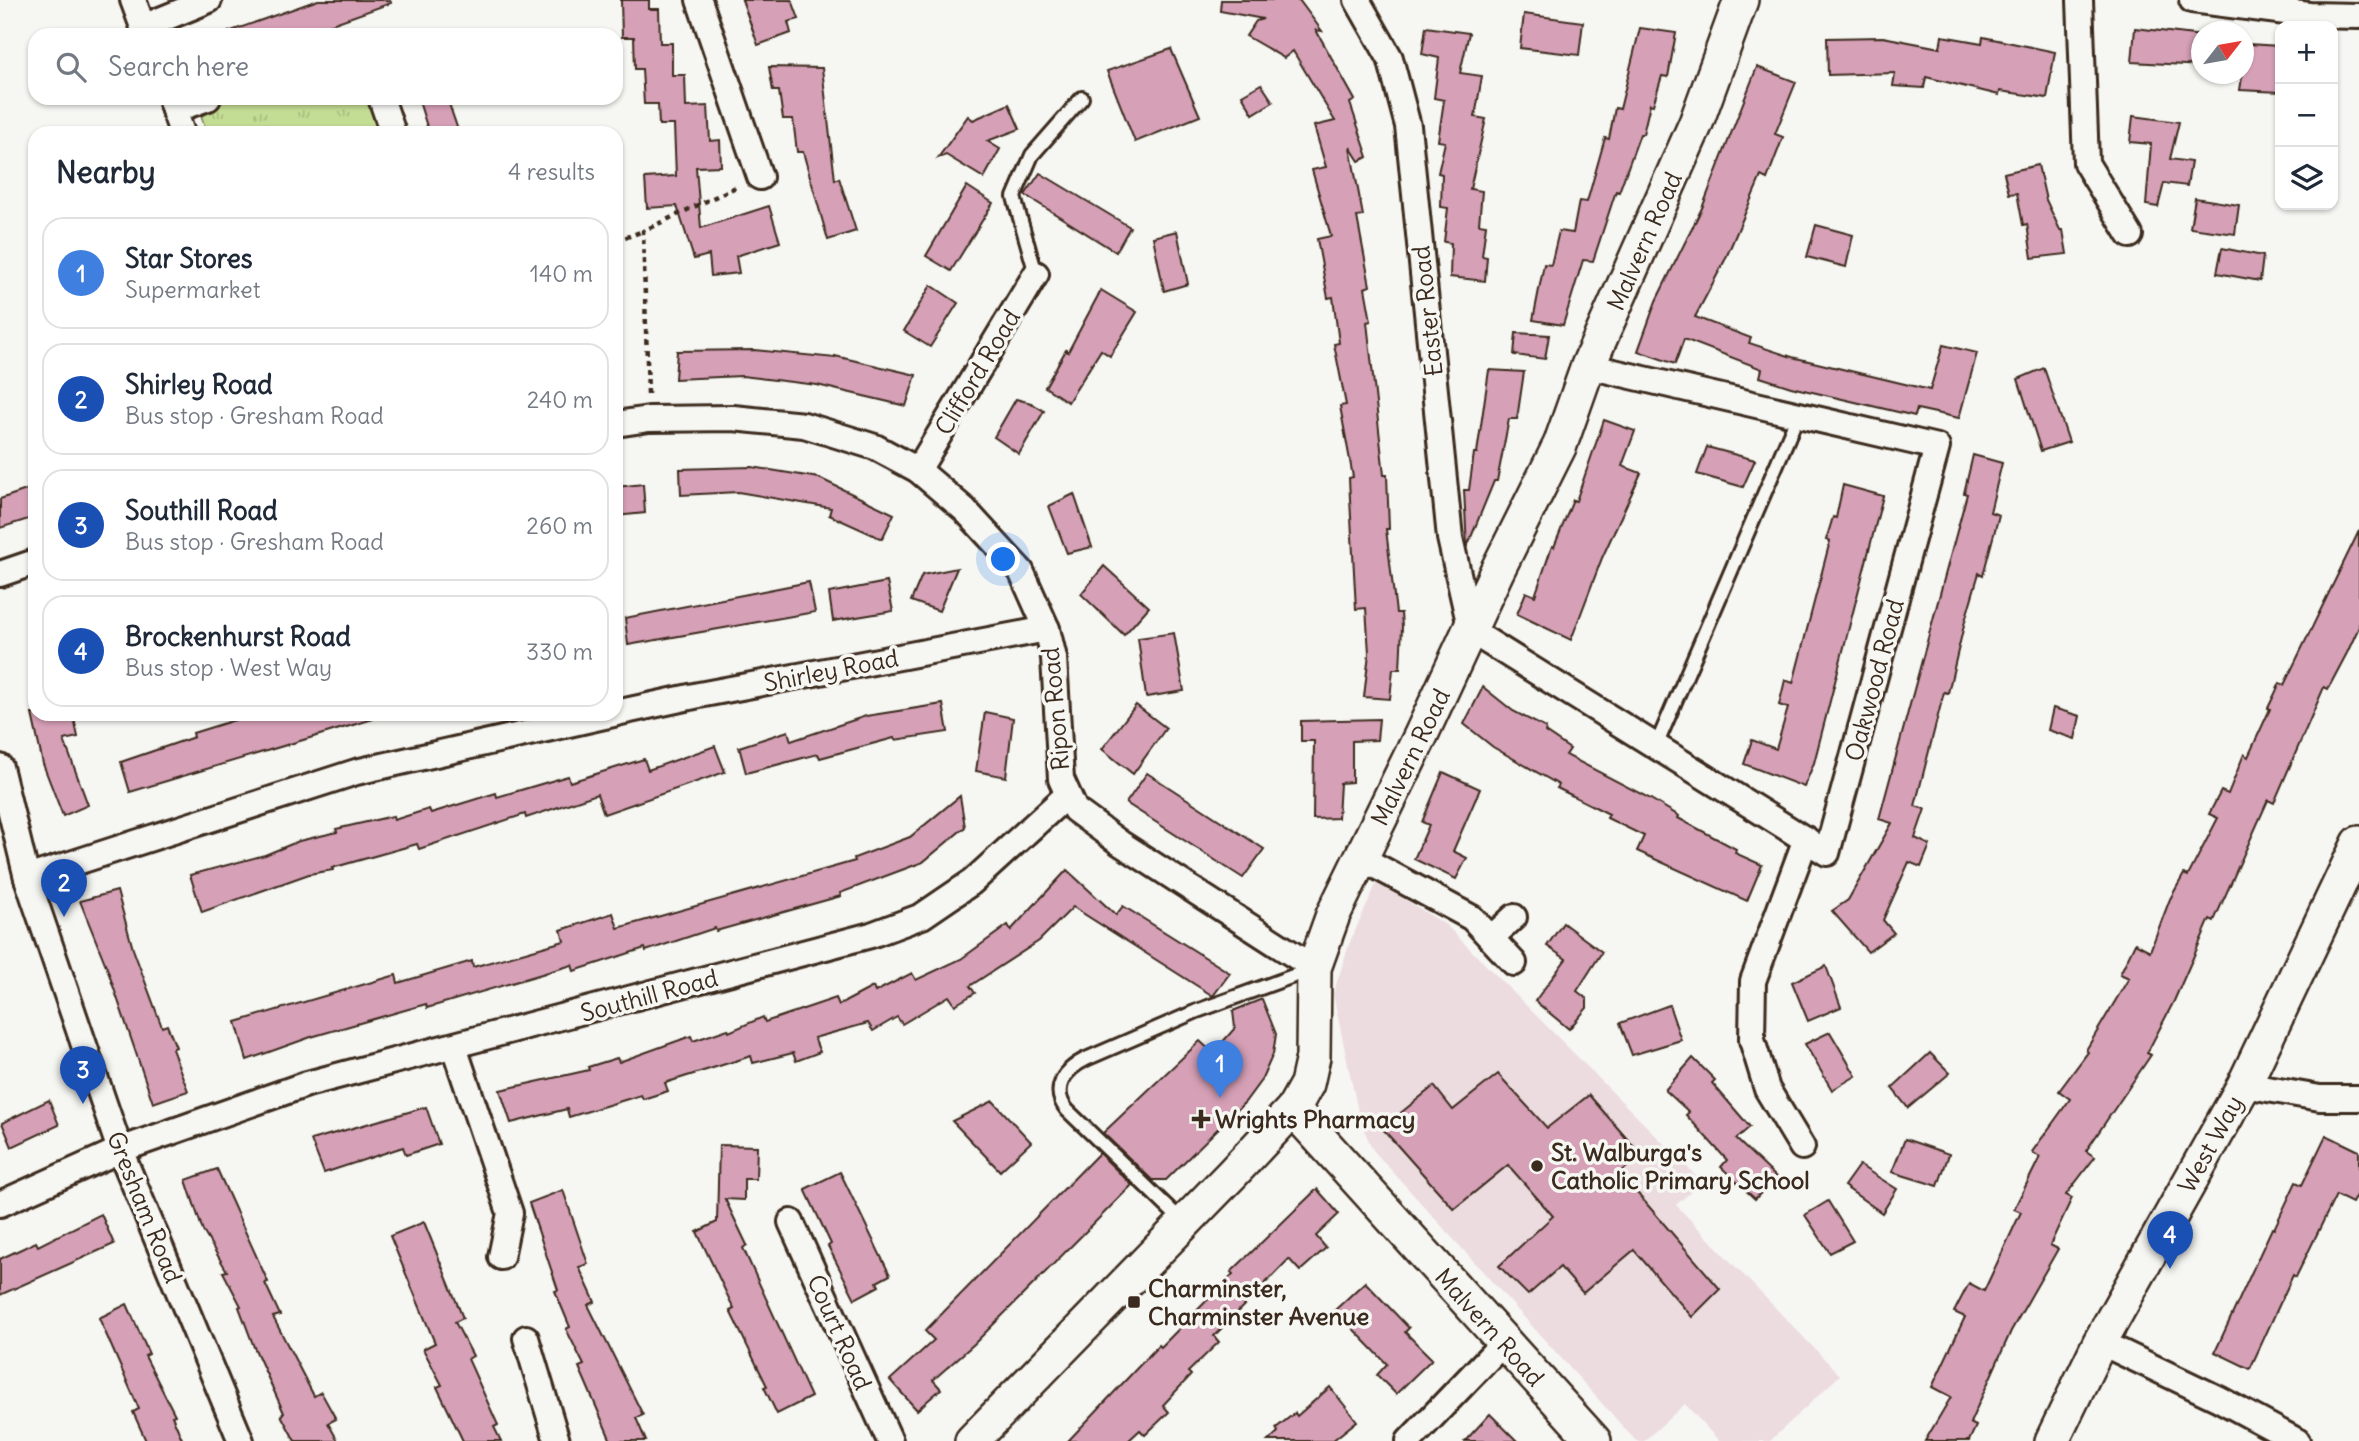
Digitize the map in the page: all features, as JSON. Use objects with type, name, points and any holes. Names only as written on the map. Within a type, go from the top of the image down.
[{"type":"street","points":[[133,0],[143,28]]},
{"type":"street","points":[[150,28],[209,0]]},
{"type":"street","points":[[699,0],[760,177]]},
{"type":"street","name":"Easter Road","points":[[1357,0],[1390,58],[1408,126],[1450,538],[1471,631]]},
{"type":"street","name":"Malvern Road","points":[[1594,1441],[1293,1109],[1307,1084],[1313,1057],[1314,968],[1333,915],[1560,445],[1588,366],[1696,123],[1741,0]]},
{"type":"street","points":[[2080,0],[2087,163],[2130,235]]},
{"type":"street","points":[[2192,0],[2309,15],[2359,16]]},
{"type":"street","points":[[172,105],[180,126]]},
{"type":"street","points":[[383,105],[391,126]]},
{"type":"street","name":"Clifford Road","points":[[918,470],[1036,274]]},
{"type":"street","name":"Oakwood Road","points":[[1471,631],[1828,853],[1937,447],[1588,366]]},
{"type":"street","name":"Ripon Road","points":[[623,423],[649,419],[733,418],[804,425],[875,447],[918,470],[965,510],[1021,570],[1047,629],[1054,658],[1058,746],[1061,779],[1066,796],[1086,820],[1314,968]]},
{"type":"street","points":[[0,575],[28,565]]},
{"type":"street","name":"Shirley Road","points":[[623,712],[1047,629]]},
{"type":"street","name":"Shirley Road","points":[[27,878],[356,772],[584,721]]},
{"type":"street","name":"Gresham Road","points":[[0,767],[27,878],[120,1150],[241,1441]]},
{"type":"street","name":"Southill Road","points":[[0,1204],[120,1150],[307,1084],[870,935],[922,916],[972,883],[1066,796]]},
{"type":"street","points":[[1802,1147],[1767,1089],[1752,1040],[1753,981],[1806,839]]},
{"type":"street","name":"West Way","points":[[2052,1441],[2100,1342],[2244,1085],[2359,843]]},
{"type":"street","points":[[1361,858],[1472,918],[1514,962]]},
{"type":"street","points":[[1491,938],[1514,917]]},
{"type":"street","points":[[454,1047],[510,1213],[502,1257]]},
{"type":"street","points":[[2244,1085],[2319,1098],[2359,1098]]},
{"type":"street","points":[[972,1441],[1293,1109]]},
{"type":"street","name":"Court Road","points":[[791,1222],[890,1441]]},
{"type":"street","points":[[526,1338],[557,1441]]},
{"type":"street","points":[[2100,1342],[2219,1399],[2297,1441]]},
{"type":"street","points":[[1409,1441],[1503,1343]]},
{"type":"lane","points":[[1036,274],[1014,197],[1032,155],[1082,98]]},
{"type":"lane","points":[[1656,746],[1798,415]]},
{"type":"lane","points":[[1184,1223],[1067,1110],[1060,1101],[1058,1089],[1073,1065],[1198,1012],[1314,968]]},
{"type":"path","points":[[623,238],[760,177]]},
{"type":"path","points":[[643,231],[649,419]]},
{"type":"shaded area","name":"St. Walburga's Catholic Primary School","points":[[1377,882],[1446,925],[1702,1182],[1676,1205],[1840,1375],[1770,1441],[1719,1441],[1685,1404],[1644,1441],[1636,1441],[1373,1150],[1360,1121],[1333,994],[1350,942]]},
{"type":"green space","points":[[370,105],[378,126],[205,126],[198,107]]},
{"type":"building","points":[[318,0],[390,0],[391,3],[321,28],[239,28]]},
{"type":"building","points":[[621,0],[649,0],[649,9],[659,9],[660,43],[672,43],[672,75],[685,75],[686,107],[708,106],[710,141],[720,140],[721,166],[696,167],[701,228],[769,206],[780,242],[736,256],[739,273],[711,276],[709,255],[694,259],[677,206],[647,208],[645,178],[676,176],[674,125],[659,125],[658,104],[644,104],[642,69],[635,69],[634,37],[623,37]]},
{"type":"building","points":[[742,0],[792,0],[799,19],[788,22],[791,33],[758,45]]},
{"type":"building","points":[[1221,0],[1299,0],[1322,31],[1316,30],[1355,100],[1350,103],[1368,157],[1359,161],[1350,147],[1363,216],[1357,217],[1370,286],[1365,288],[1371,321],[1367,322],[1384,475],[1387,475],[1389,529],[1386,529],[1396,613],[1401,613],[1402,627],[1400,669],[1393,669],[1390,699],[1364,697],[1369,653],[1366,608],[1356,609],[1349,478],[1353,477],[1340,406],[1346,405],[1334,344],[1339,343],[1333,297],[1328,298],[1317,239],[1331,236],[1312,170],[1326,167],[1314,126],[1335,121],[1293,51],[1284,58],[1246,36],[1256,21],[1263,19],[1220,11]]},
{"type":"building","points":[[1524,14],[1583,22],[1579,55],[1520,48]]},
{"type":"building","points":[[1426,27],[1469,33],[1460,73],[1482,76],[1475,117],[1486,119],[1470,189],[1482,191],[1479,224],[1486,225],[1482,256],[1487,257],[1485,281],[1450,277],[1451,243],[1444,242],[1448,208],[1441,207],[1442,174],[1438,173],[1445,142],[1438,141],[1444,100],[1434,98],[1439,58],[1422,54]]},
{"type":"building","points":[[1640,28],[1676,33],[1668,77],[1662,76],[1653,105],[1650,104],[1643,134],[1640,134],[1619,192],[1616,191],[1593,261],[1583,260],[1563,325],[1533,320],[1544,264],[1551,265],[1559,231],[1573,233],[1579,201],[1587,202],[1605,138],[1609,139],[1615,108],[1620,109]]},
{"type":"building","points":[[2135,28],[2191,35],[2191,65],[2132,62]]},
{"type":"building","points":[[1942,36],[1982,43],[1983,37],[2055,52],[2047,98],[2000,91],[1999,95],[1926,77],[1924,88],[1893,86],[1895,73],[1828,75],[1827,38],[1883,37],[1940,48]]},
{"type":"building","points":[[2254,44],[2275,46],[2275,92],[2240,90],[2241,84],[2254,84]]},
{"type":"building","points":[[1171,49],[1200,116],[1135,142],[1107,71]]},
{"type":"building","points":[[769,67],[822,68],[835,180],[839,178],[856,231],[828,240],[803,152],[797,152],[793,119],[783,119],[779,91],[773,91]]},
{"type":"building","points":[[1757,67],[1796,82],[1775,134],[1783,137],[1767,179],[1761,176],[1725,260],[1695,317],[1751,338],[1749,343],[1792,357],[1930,390],[1943,345],[1977,353],[1959,418],[1917,409],[1915,416],[1791,387],[1760,377],[1762,369],[1684,339],[1675,364],[1638,351],[1656,301],[1702,208]]},
{"type":"building","points":[[1261,84],[1273,102],[1253,114],[1242,95]]},
{"type":"building","points":[[1009,104],[1020,129],[987,141],[1000,149],[984,178],[946,155],[938,158],[968,116],[973,120]]},
{"type":"building","points":[[420,105],[449,105],[457,126],[427,126]]},
{"type":"building","points":[[2133,116],[2179,122],[2170,159],[2191,162],[2187,186],[2164,183],[2158,207],[2146,205],[2151,144],[2130,142]]},
{"type":"building","points":[[2038,165],[2046,200],[2060,230],[2063,230],[2067,254],[2032,258],[2027,224],[2023,225],[2017,193],[2009,194],[2004,173]]},
{"type":"building","points":[[1040,173],[1130,227],[1116,252],[1025,195]]},
{"type":"building","points":[[967,186],[993,203],[951,271],[926,256]]},
{"type":"building","points":[[2195,198],[2239,205],[2235,234],[2190,228]]},
{"type":"building","points":[[1816,225],[1853,235],[1846,267],[1807,257]]},
{"type":"building","points":[[1177,231],[1188,284],[1164,291],[1153,237]]},
{"type":"building","points":[[2222,248],[2263,256],[2260,281],[2217,273]]},
{"type":"building","points":[[931,285],[958,303],[930,347],[904,331]]},
{"type":"building","points":[[1101,290],[1137,312],[1110,356],[1101,350],[1068,402],[1045,387],[1066,350],[1068,352]]},
{"type":"building","points":[[1516,333],[1549,335],[1545,359],[1514,355]]},
{"type":"building","points":[[754,350],[835,356],[916,375],[906,406],[817,385],[742,376],[675,379],[677,351]]},
{"type":"building","points":[[2044,368],[2069,442],[2041,451],[2018,379]]},
{"type":"building","points":[[1489,370],[1524,372],[1517,419],[1509,419],[1497,481],[1494,481],[1467,547],[1464,490],[1469,490],[1474,453],[1477,453]]},
{"type":"building","points":[[1016,399],[1031,403],[1044,411],[1019,454],[994,437]]},
{"type":"building","points":[[1604,420],[1635,431],[1622,466],[1641,473],[1602,558],[1571,640],[1517,614],[1526,592],[1535,596],[1552,546],[1554,547],[1573,500],[1576,501]]},
{"type":"building","points":[[1707,447],[1755,460],[1743,487],[1697,474]]},
{"type":"building","points":[[1973,455],[2002,463],[1990,512],[1999,515],[1983,575],[1979,573],[1965,621],[1948,693],[1944,692],[1915,806],[1925,809],[1915,838],[1930,845],[1921,867],[1909,862],[1883,920],[1894,933],[1868,952],[1832,911],[1848,900],[1892,823],[1879,819],[1967,494],[1964,493]]},
{"type":"building","points":[[752,467],[819,478],[894,514],[882,539],[829,515],[831,508],[738,492],[681,495],[680,469]]},
{"type":"building","points":[[643,484],[645,513],[623,515],[623,486]]},
{"type":"building","points":[[1843,485],[1883,496],[1814,763],[1804,787],[1744,764],[1752,740],[1776,749],[1788,708],[1779,705],[1785,680],[1793,683],[1830,541],[1826,540],[1833,517],[1836,518]]},
{"type":"building","points":[[28,489],[28,519],[0,528],[0,499]]},
{"type":"building","points":[[1074,494],[1092,547],[1067,553],[1049,506]]},
{"type":"building","points":[[2359,531],[2359,627],[2347,653],[2328,689],[2324,687],[2274,803],[2268,800],[2214,921],[2210,919],[2174,1001],[2147,1053],[2151,1055],[2086,1151],[2095,1157],[2066,1195],[2072,1198],[2050,1245],[2058,1249],[2011,1331],[1970,1423],[1976,1426],[1969,1441],[1925,1441],[1951,1397],[1932,1387],[1965,1317],[1954,1312],[1969,1283],[1984,1291],[2021,1212],[2014,1209],[2040,1157],[2032,1152],[2070,1099],[2059,1091],[2088,1052],[2086,1050],[2129,978],[2120,974],[2135,943],[2150,951],[2170,899],[2184,874],[2188,876],[2218,818],[2209,814],[2221,791],[2228,794],[2244,754],[2248,757],[2280,683],[2284,685]]},
{"type":"building","points":[[1104,566],[1149,607],[1124,635],[1081,594]]},
{"type":"building","points":[[957,568],[939,611],[911,601],[922,575]]},
{"type":"building","points":[[809,582],[815,612],[628,645],[625,618]]},
{"type":"building","points":[[887,582],[893,611],[833,621],[829,593]]},
{"type":"building","points":[[1174,633],[1184,691],[1146,697],[1138,638]]},
{"type":"building","points":[[1483,687],[1513,711],[1546,728],[1545,732],[1570,749],[1566,755],[1649,798],[1679,816],[1678,818],[1736,849],[1735,853],[1762,865],[1747,901],[1637,851],[1644,836],[1607,818],[1609,814],[1557,788],[1559,785],[1493,747],[1464,724]]},
{"type":"building","points":[[943,704],[948,732],[894,738],[820,758],[818,754],[746,773],[739,747],[788,731],[791,741],[866,716]]},
{"type":"building","points":[[1136,705],[1166,728],[1133,774],[1102,749]]},
{"type":"building","points":[[2053,708],[2080,716],[2075,739],[2048,730]]},
{"type":"building","points":[[985,712],[1013,718],[1006,777],[976,771]]},
{"type":"building","points":[[1379,719],[1377,740],[1352,741],[1352,782],[1340,783],[1338,818],[1313,819],[1314,741],[1301,741],[1301,721]]},
{"type":"building","points":[[34,721],[75,721],[78,737],[64,740],[88,805],[63,816],[43,764]]},
{"type":"building","points":[[232,721],[366,721],[130,792],[121,762],[194,737],[193,733]]},
{"type":"building","points":[[715,746],[725,772],[604,814],[597,794],[526,818],[525,814],[419,849],[417,844],[332,868],[333,870],[309,874],[202,912],[190,875],[265,855],[299,841],[337,832],[336,829],[393,816],[394,820],[429,809],[431,813],[496,793],[497,797],[568,776],[570,782],[644,759],[648,770]]},
{"type":"building","points":[[1443,772],[1480,789],[1453,851],[1467,858],[1456,879],[1414,859],[1429,825],[1422,822]]},
{"type":"building","points":[[1147,773],[1264,849],[1243,878],[1126,803]]},
{"type":"building","points":[[960,796],[965,827],[923,862],[840,893],[841,896],[716,931],[715,928],[574,971],[572,965],[427,1008],[426,1004],[311,1037],[247,1060],[236,1022],[396,975],[398,983],[472,961],[473,967],[564,941],[561,930],[613,913],[618,928],[855,861],[854,858],[910,837]]},
{"type":"building","points":[[1067,870],[1116,915],[1123,906],[1230,973],[1213,996],[1073,907],[1039,941],[970,986],[975,993],[955,1005],[949,996],[902,1024],[897,1017],[873,1031],[868,1023],[814,1038],[820,1052],[796,1061],[793,1053],[753,1063],[751,1056],[665,1083],[668,1091],[643,1099],[641,1095],[569,1117],[567,1109],[511,1123],[500,1090],[589,1070],[588,1067],[617,1058],[619,1062],[691,1036],[693,1041],[728,1029],[729,1032],[763,1017],[765,1022],[836,998],[839,1005],[873,987],[875,992],[912,973],[916,980],[961,959],[1008,925],[1011,930]]},
{"type":"building","points":[[117,891],[133,949],[162,1027],[167,1025],[176,1047],[172,1049],[188,1091],[153,1103],[107,968],[80,901]]},
{"type":"building","points":[[1563,923],[1602,952],[1577,991],[1587,999],[1587,1008],[1569,1029],[1535,1001],[1566,959],[1547,946]]},
{"type":"building","points":[[1826,966],[1841,1007],[1808,1021],[1792,982]]},
{"type":"building","points":[[1262,999],[1276,1034],[1273,1054],[1262,1079],[1245,1102],[1166,1180],[1152,1180],[1103,1133],[1200,1041],[1213,1053],[1235,1028],[1233,1011]]},
{"type":"building","points":[[1669,1005],[1681,1040],[1632,1055],[1620,1023]]},
{"type":"building","points":[[1830,1032],[1856,1076],[1832,1090],[1805,1044]]},
{"type":"building","points":[[1930,1053],[1950,1073],[1908,1108],[1892,1088]]},
{"type":"building","points":[[1693,1058],[1715,1080],[1712,1083],[1750,1127],[1736,1139],[1776,1177],[1755,1199],[1721,1167],[1727,1160],[1686,1115],[1689,1112],[1665,1090]]},
{"type":"building","points":[[1498,1074],[1547,1128],[1589,1095],[1641,1155],[1620,1173],[1720,1289],[1692,1317],[1634,1250],[1583,1293],[1560,1267],[1528,1295],[1499,1266],[1553,1216],[1508,1165],[1454,1209],[1382,1128],[1434,1086],[1453,1110]]},
{"type":"building","points":[[49,1100],[59,1125],[12,1147],[2,1123]]},
{"type":"building","points":[[993,1101],[1031,1142],[1000,1171],[952,1121]]},
{"type":"building","points":[[426,1107],[439,1144],[406,1155],[403,1147],[324,1173],[311,1140]]},
{"type":"building","points":[[2326,1135],[2359,1151],[2359,1190],[2352,1203],[2336,1195],[2296,1277],[2293,1275],[2250,1369],[2215,1352],[2272,1228],[2274,1229],[2296,1182],[2302,1185]]},
{"type":"building","points":[[1905,1139],[1949,1154],[1938,1186],[1892,1172]]},
{"type":"building","points":[[719,1145],[757,1146],[756,1179],[744,1179],[744,1200],[725,1199],[747,1245],[743,1248],[811,1397],[777,1414],[764,1387],[767,1386],[730,1311],[734,1309],[697,1232],[717,1222]]},
{"type":"building","points":[[1099,1153],[1132,1185],[974,1344],[933,1380],[941,1389],[917,1410],[890,1380],[934,1340],[925,1331]]},
{"type":"building","points":[[1859,1165],[1897,1189],[1882,1213],[1844,1186]]},
{"type":"building","points":[[217,1169],[268,1282],[265,1283],[280,1315],[273,1317],[314,1396],[321,1392],[336,1419],[328,1423],[338,1441],[295,1441],[281,1415],[284,1413],[254,1347],[239,1307],[241,1306],[223,1272],[227,1271],[203,1231],[186,1180]]},
{"type":"building","points":[[840,1172],[890,1275],[877,1282],[879,1286],[855,1299],[828,1246],[831,1244],[805,1189]]},
{"type":"building","points":[[1317,1189],[1339,1214],[1316,1236],[1326,1248],[1300,1271],[1289,1259],[1214,1336],[1219,1342],[1188,1372],[1191,1375],[1163,1405],[1169,1412],[1145,1435],[1140,1430],[1128,1441],[1068,1441],[1159,1345],[1161,1347],[1233,1274],[1231,1272]]},
{"type":"building","points":[[563,1190],[588,1264],[579,1267],[595,1302],[588,1305],[643,1415],[636,1418],[646,1441],[611,1441],[579,1367],[584,1365],[566,1329],[570,1327],[555,1291],[558,1290],[529,1203]]},
{"type":"building","points":[[1828,1201],[1853,1241],[1830,1253],[1805,1215]]},
{"type":"building","points":[[101,1214],[114,1244],[0,1295],[0,1259],[36,1242],[38,1246]]},
{"type":"building","points":[[424,1222],[463,1318],[455,1322],[473,1356],[468,1359],[498,1425],[494,1427],[501,1441],[463,1441],[437,1387],[442,1385],[423,1349],[435,1343],[390,1236]]},
{"type":"building","points":[[1365,1282],[1409,1328],[1405,1332],[1432,1359],[1396,1394],[1377,1375],[1387,1364],[1335,1310]]},
{"type":"building","points":[[127,1304],[149,1354],[145,1356],[175,1415],[172,1416],[183,1441],[146,1441],[133,1412],[139,1409],[99,1318]]},
{"type":"building","points":[[1330,1387],[1357,1421],[1332,1441],[1268,1441],[1278,1432],[1276,1428],[1295,1413],[1297,1416]]},
{"type":"building","points":[[1490,1414],[1517,1441],[1465,1441]]},
{"type":"place","name":"Shirley Road","points":[[64,917]]},
{"type":"place","name":"Star Stores","points":[[1220,1098]]},
{"type":"place","name":"Southill Road","points":[[83,1104]]},
{"type":"place","name":"Wrights Pharmacy","points":[[1201,1119]]},
{"type":"place","name":"St. Walburga's Catholic Primary School","points":[[1537,1166]]},
{"type":"place","name":"Brockenhurst Road","points":[[2170,1269]]},
{"type":"place","name":"Charminster, Charminster Avenue","points":[[1134,1302]]}]
